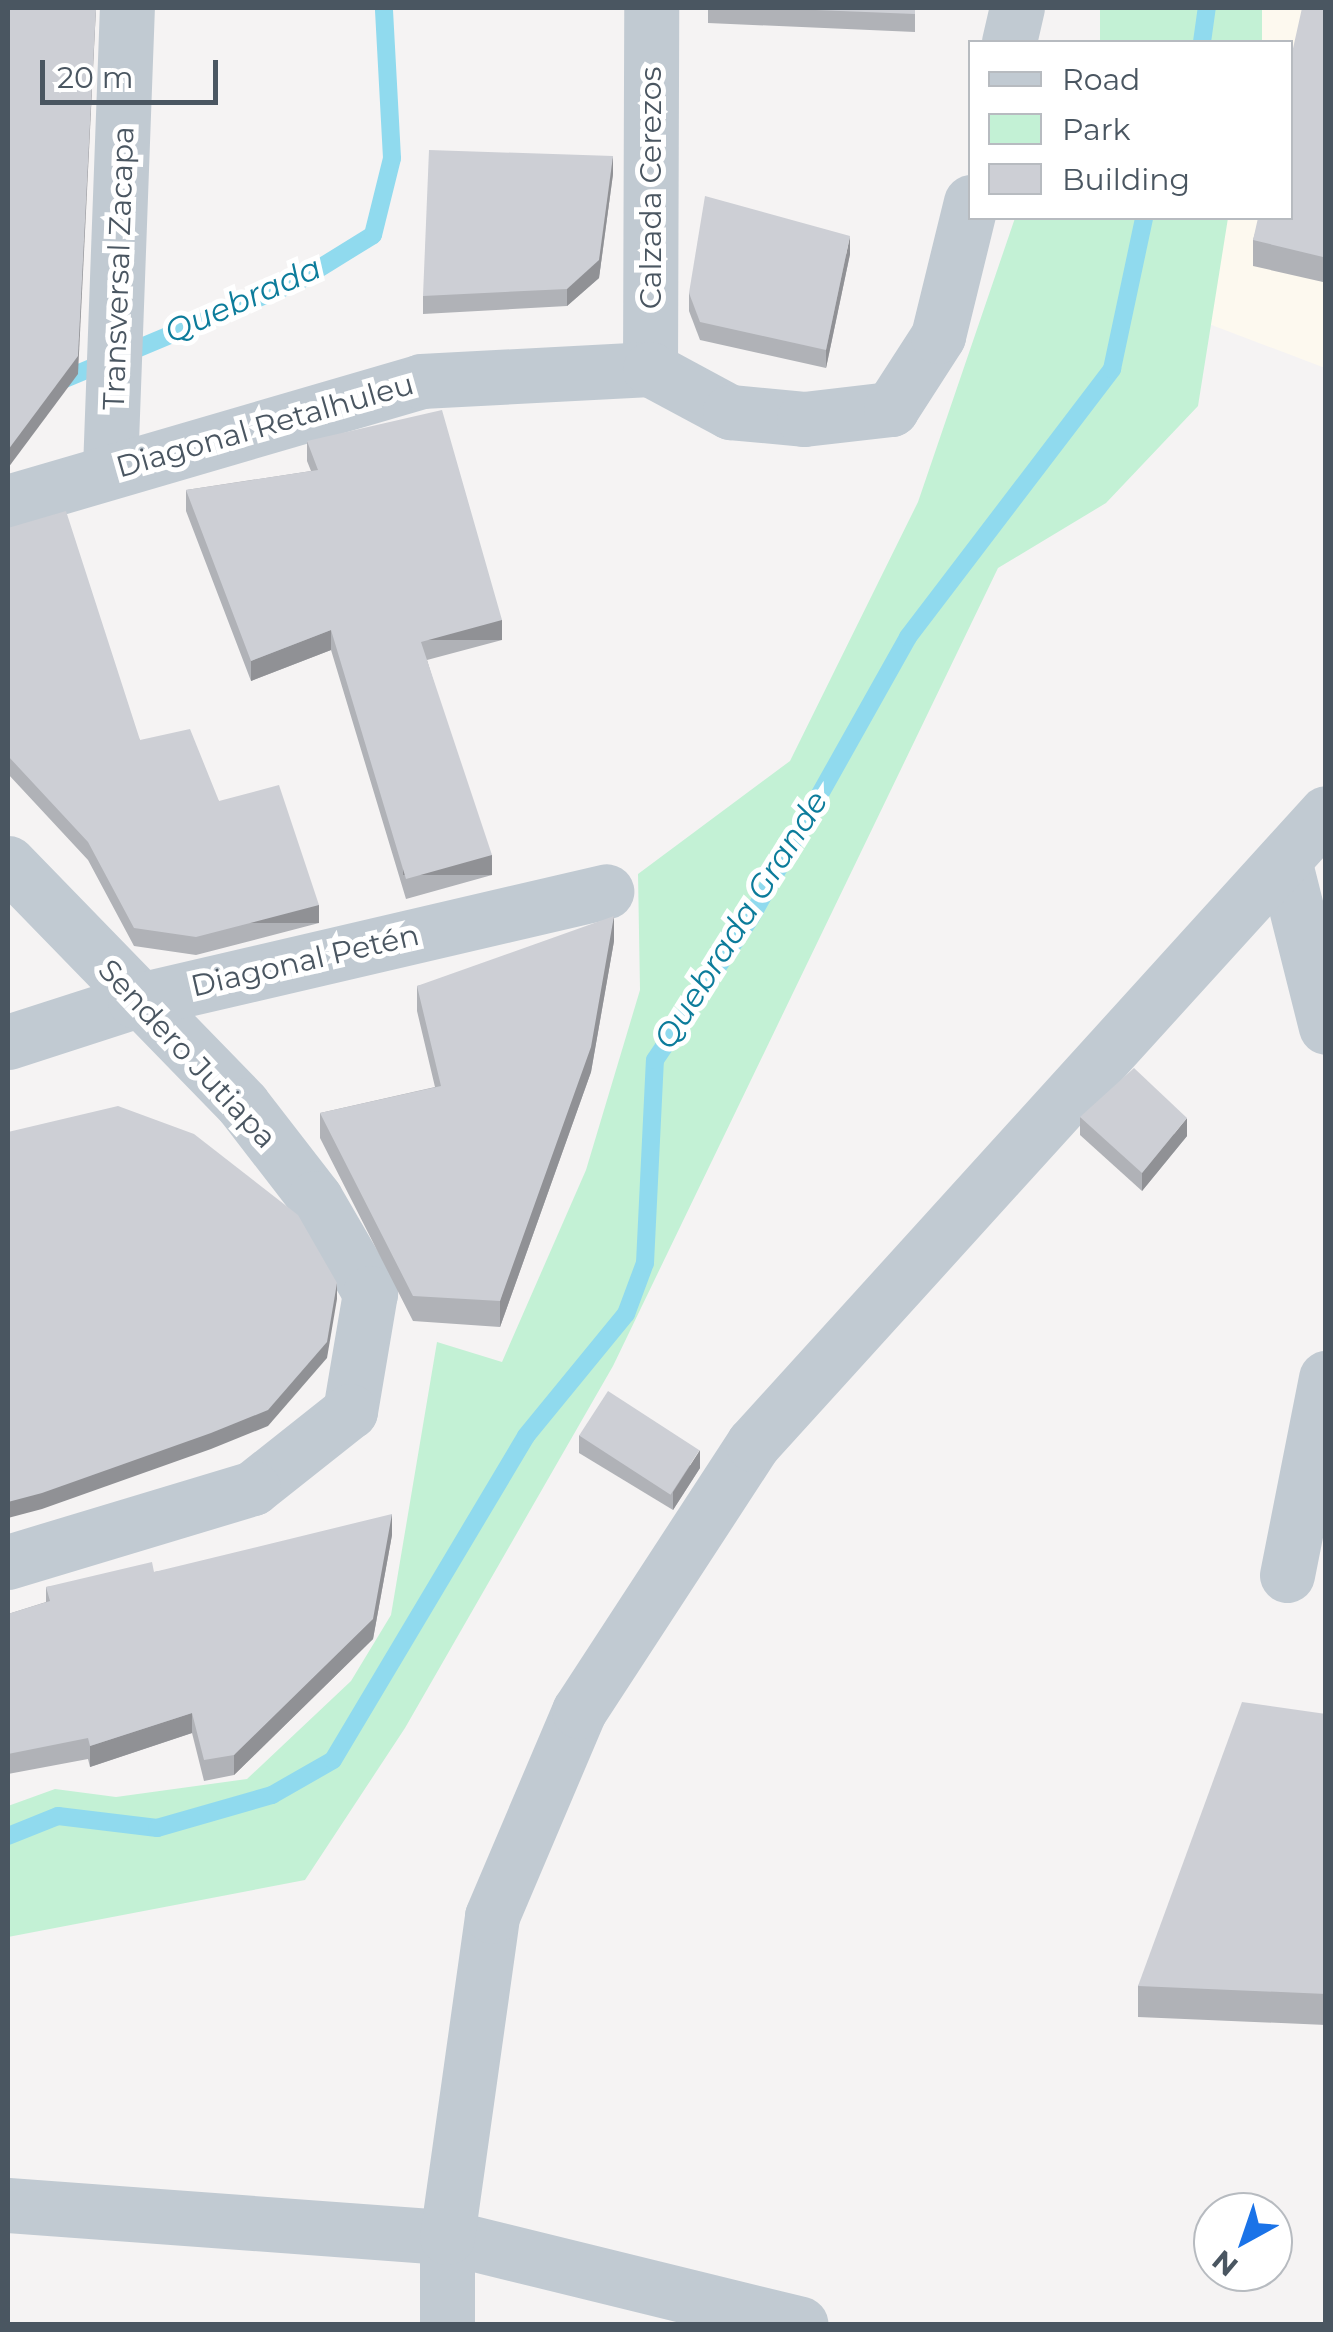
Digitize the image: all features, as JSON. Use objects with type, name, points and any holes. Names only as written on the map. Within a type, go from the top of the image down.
[{"type":"street","name":"Transversal Zacapa","points":[[110,469],[127,8]]},
{"type":"street","name":"Calzada Cerezos","points":[[650,369],[651,8]]},
{"type":"street","points":[[1009,40],[1017,8]]},
{"type":"street","points":[[650,369],[730,412],[804,419],[892,408],[938,336],[968,210]]},
{"type":"street","name":"Diagonal Retalhuleu","points":[[8,502],[110,469],[422,381],[650,369]]},
{"type":"street","points":[[447,2324],[447,2237],[492,1916],[580,1711],[753,1444],[1326,813]]},
{"type":"street","points":[[1284,860],[1326,1028]]},
{"type":"street","name":"Sendero Jutiapa","points":[[8,862],[135,1001],[243,1106],[315,1198],[370,1294],[350,1410],[253,1488],[8,1562]]},
{"type":"street","name":"Diagonal Petén","points":[[8,1042],[135,1001],[606,891]]},
{"type":"street","points":[[1287,1575],[1326,1378]]},
{"type":"street","points":[[8,2205],[447,2237],[800,2324]]},
{"type":"shaded area","points":[[1257,8],[1325,8],[1325,368],[1188,316],[1210,220],[1293,220],[1293,40],[1249,40]]},
{"type":"green space","points":[[1100,8],[1262,8],[1262,40],[1100,40]]},
{"type":"green space","points":[[1014,220],[1228,220],[1198,406],[1106,503],[998,568],[613,1366],[405,1728],[305,1880],[8,1937],[8,1806],[55,1789],[116,1797],[247,1779],[351,1681],[391,1615],[437,1342],[502,1362],[586,1170],[640,990],[638,874],[790,761],[918,502]]},
{"type":"building","points":[[8,8],[96,8],[78,356],[8,450]]},
{"type":"building","points":[[766,8],[915,8],[915,14]]},
{"type":"building","points":[[1302,8],[1326,8],[1323,257],[1253,240],[1258,220],[1293,220],[1293,48]]},
{"type":"building","points":[[429,150],[613,156],[599,260],[567,289],[423,296]]},
{"type":"building","points":[[705,196],[850,236],[826,350],[700,322],[689,293]]},
{"type":"building","points":[[442,410],[502,620],[421,642],[492,855],[406,879],[331,630],[251,661],[186,490],[318,470],[307,441]]},
{"type":"building","points":[[66,511],[140,740],[190,729],[219,801],[279,785],[319,905],[196,937],[134,928],[88,842],[8,756],[8,528]]},
{"type":"building","points":[[614,916],[591,1047],[500,1301],[413,1296],[320,1113],[441,1086],[417,986]]},
{"type":"building","points":[[1134,1068],[1187,1118],[1142,1173],[1080,1117]]},
{"type":"building","points":[[118,1106],[194,1134],[298,1215],[337,1283],[327,1342],[268,1410],[8,1502],[8,1132]]},
{"type":"building","points":[[608,1391],[699,1450],[671,1495],[579,1435]]},
{"type":"building","points":[[392,1514],[373,1619],[234,1755],[204,1760],[192,1713],[90,1746],[88,1738],[8,1754],[8,1614],[50,1601],[46,1587],[152,1562],[154,1572]]},
{"type":"building","points":[[1242,1702],[1326,1714],[1326,1994],[1138,1986]]},
{"type":"waterway","name":"Quebrada","points":[[60,381],[297,282],[373,235],[392,158],[384,8]]},
{"type":"waterway","name":"Quebrada Grande","points":[[1202,40],[1207,8]]},
{"type":"waterway","name":"Quebrada Grande","points":[[8,1836],[58,1816],[157,1828],[272,1795],[333,1760],[526,1436],[626,1314],[645,1263],[655,1060],[751,917],[908,637],[1112,369],[1144,220]]}]
